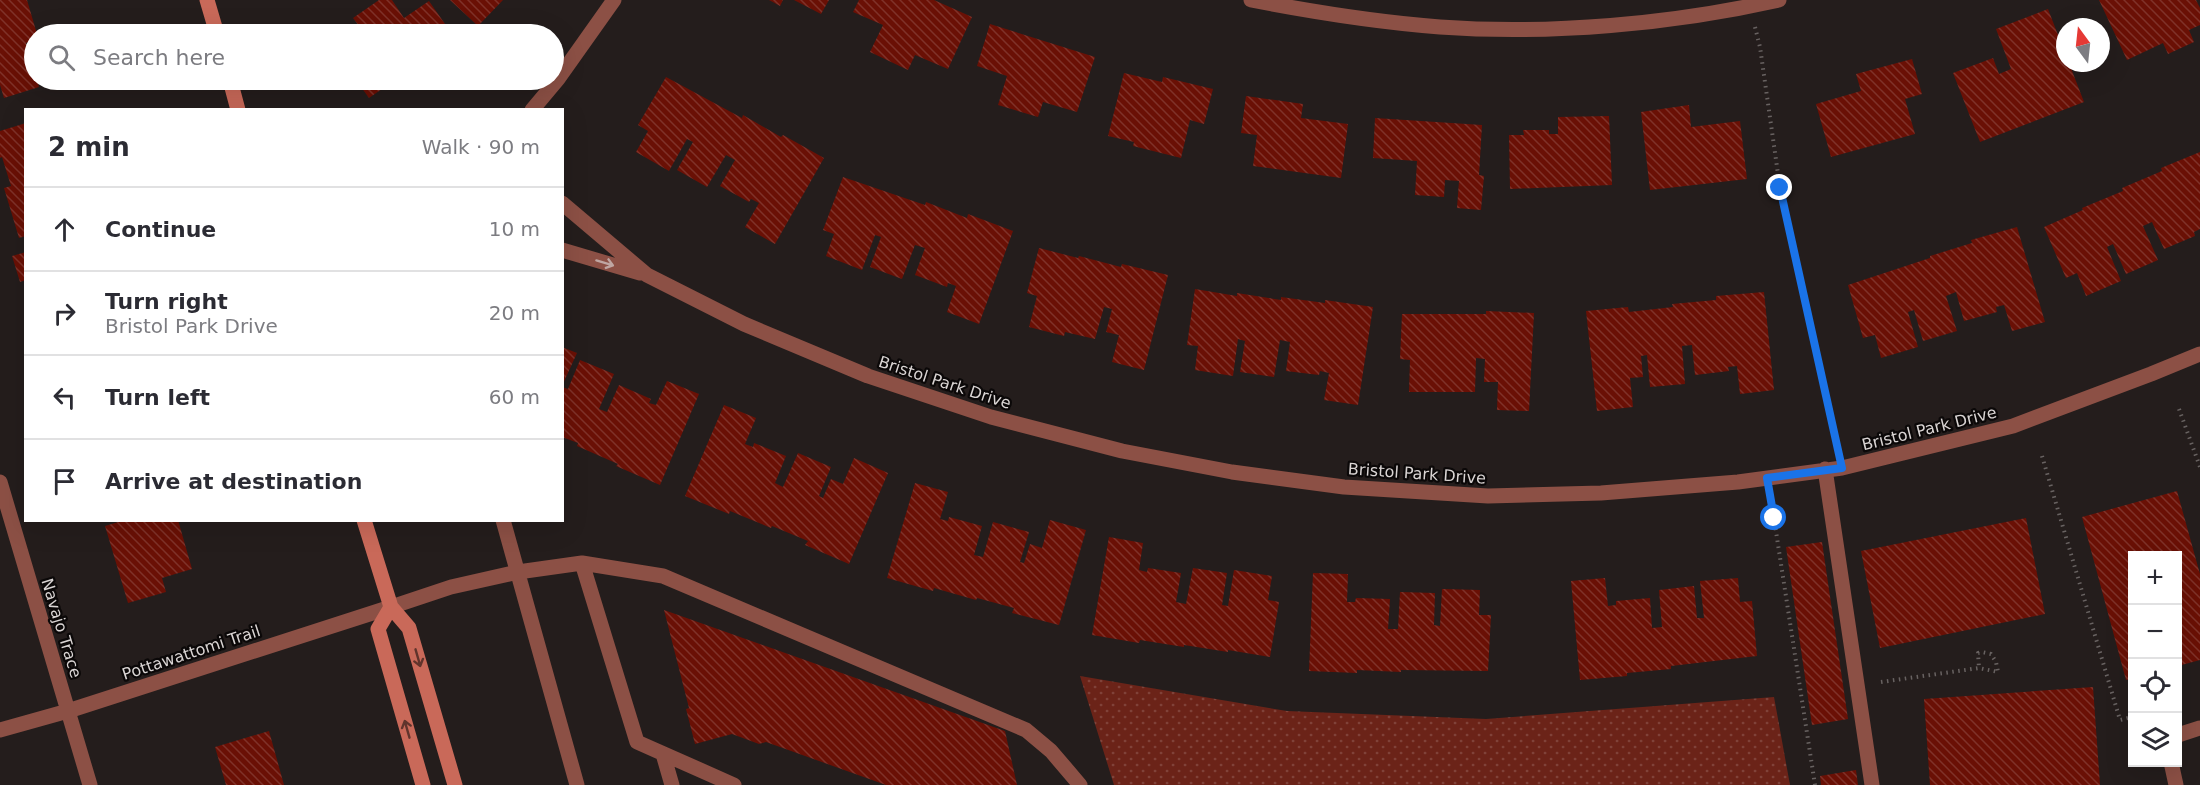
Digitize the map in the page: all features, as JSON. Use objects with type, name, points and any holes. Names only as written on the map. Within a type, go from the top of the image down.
[{"type":"street","points":[[207,0],[214,24]]},
{"type":"street","points":[[564,71],[614,0]]},
{"type":"street","points":[[1251,0],[1328,15],[1430,26],[1512,29],[1599,27],[1750,7],[1779,0]]},
{"type":"street","points":[[233,90],[237,108]]},
{"type":"street","points":[[534,108],[549,90]]},
{"type":"street","name":"Bristol Park Drive","points":[[564,205],[647,275]]},
{"type":"street","name":"Bristol Park Drive","points":[[564,251],[647,275],[744,324],[868,376],[991,417],[1122,451],[1232,472],[1344,487],[1488,496],[1601,493],[1767,478],[1842,468],[2013,426],[2200,354]]},
{"type":"street","points":[[1825,469],[1872,785]]},
{"type":"street","name":"Navajo Trace","points":[[0,482],[90,785]]},
{"type":"street","points":[[365,522],[391,607],[410,628],[455,785]]},
{"type":"street","points":[[504,522],[577,785]]},
{"type":"street","points":[[582,563],[637,742],[734,785]]},
{"type":"street","name":"Pottawattomi Trail","points":[[0,730],[68,711],[451,587],[582,563],[663,576],[1026,730],[1051,751],[1080,785]]},
{"type":"street","points":[[391,607],[378,628],[423,785]]},
{"type":"street","points":[[2182,734],[2200,728]]},
{"type":"street","points":[[663,754],[672,785]]},
{"type":"street","points":[[2172,767],[2176,785]]},
{"type":"path","points":[[1750,7],[1760,47],[1780,188],[1842,468]]},
{"type":"path","points":[[2179,409],[2200,467]]},
{"type":"path","points":[[2042,456],[2120,720],[2128,718]]},
{"type":"path","points":[[1767,478],[1815,785]]},
{"type":"path","points":[[1881,682],[1978,668],[1998,672],[1991,654],[1982,652],[1978,653],[1978,668]]},
{"type":"shaded area","points":[[1080,676],[1287,711],[1486,719],[1774,697],[1790,785],[1114,785]]},
{"type":"building","points":[[0,0],[27,0],[34,24],[24,24],[24,90],[29,90],[4,98],[0,85]]},
{"type":"building","points":[[379,0],[392,0],[404,18],[429,1],[445,24],[358,24],[353,18]]},
{"type":"building","points":[[450,0],[503,0],[480,24],[476,24]]},
{"type":"building","points":[[769,0],[783,0],[780,6]]},
{"type":"building","points":[[794,0],[829,0],[821,14]]},
{"type":"building","points":[[859,0],[934,0],[972,17],[948,69],[915,55],[908,70],[870,52],[883,25],[853,12]]},
{"type":"building","points":[[2099,0],[2196,0],[2200,8],[2200,25],[2189,30],[2194,42],[2168,54],[2163,43],[2127,60],[2110,24],[2110,18],[2107,18]]},
{"type":"building","points":[[2048,9],[2056,30],[2056,72],[2072,72],[2084,102],[1980,142],[1953,73],[1993,58],[1999,74],[2011,69],[1996,29]]},
{"type":"building","points":[[990,24],[1095,57],[1077,112],[1043,102],[1038,117],[998,105],[1007,76],[977,66]]},
{"type":"building","points":[[1912,59],[1922,94],[1905,99],[1915,134],[1831,157],[1816,104],[1861,91],[1856,74]]},
{"type":"building","points":[[1124,73],[1162,82],[1163,77],[1213,89],[1204,124],[1190,120],[1181,158],[1133,146],[1134,142],[1108,136]]},
{"type":"building","points":[[666,77],[742,118],[743,115],[824,158],[775,244],[745,227],[759,203],[751,199],[749,202],[720,186],[735,160],[726,155],[707,187],[677,170],[693,142],[687,139],[669,171],[636,152],[648,131],[638,125]]},
{"type":"building","points":[[363,90],[381,90],[369,98]]},
{"type":"building","points":[[1246,96],[1303,104],[1301,118],[1348,124],[1341,178],[1253,166],[1257,135],[1241,133]]},
{"type":"building","points":[[1689,105],[1691,127],[1740,121],[1747,179],[1650,190],[1641,112]]},
{"type":"building","points":[[1609,116],[1612,185],[1510,189],[1509,135],[1524,135],[1523,130],[1549,130],[1549,134],[1558,134],[1558,117]]},
{"type":"building","points":[[1375,118],[1482,125],[1479,175],[1484,176],[1481,210],[1457,208],[1459,181],[1445,180],[1444,197],[1415,195],[1417,161],[1373,158]]},
{"type":"building","points":[[24,124],[24,237],[19,238],[4,188],[11,186],[2,157],[0,158],[0,131]]},
{"type":"building","points":[[2200,152],[2200,229],[2194,232],[2195,236],[2164,249],[2152,222],[2143,226],[2158,260],[2126,274],[2113,244],[2107,247],[2121,281],[2086,296],[2077,273],[2066,278],[2044,227],[2123,191],[2122,188],[2162,171],[2161,168]]},
{"type":"building","points":[[843,177],[925,205],[926,202],[967,218],[968,214],[1013,231],[979,324],[947,312],[956,286],[948,283],[947,287],[915,275],[925,248],[915,245],[902,279],[870,267],[881,237],[875,235],[862,270],[826,256],[834,234],[823,230]]},
{"type":"building","points":[[2017,227],[2045,322],[2012,331],[2004,305],[1996,307],[1997,312],[1964,321],[1956,292],[1946,296],[1957,331],[1923,341],[1914,310],[1908,312],[1918,347],[1881,358],[1875,335],[1863,338],[1848,285],[1972,243],[1971,240]]},
{"type":"building","points":[[1039,248],[1168,275],[1144,370],[1112,362],[1119,335],[1106,332],[1112,309],[1104,307],[1095,339],[1065,332],[1064,336],[1029,327],[1037,296],[1027,293]]},
{"type":"building","points":[[24,253],[24,281],[20,282],[12,256]]},
{"type":"building","points":[[1195,289],[1237,296],[1237,293],[1281,300],[1281,297],[1325,303],[1325,300],[1373,307],[1358,405],[1324,400],[1329,373],[1320,371],[1319,375],[1286,371],[1290,342],[1280,340],[1274,377],[1240,372],[1245,341],[1238,339],[1233,376],[1195,370],[1198,346],[1187,345]]},
{"type":"building","points":[[1764,292],[1774,390],[1740,394],[1737,366],[1728,367],[1729,371],[1695,375],[1692,345],[1682,346],[1685,384],[1650,387],[1647,355],[1641,356],[1643,377],[1630,378],[1633,407],[1597,411],[1586,311],[1628,307],[1629,312],[1673,307],[1672,304],[1716,300],[1716,296]]},
{"type":"building","points":[[1486,311],[1534,313],[1529,411],[1497,410],[1498,382],[1484,382],[1485,359],[1476,358],[1475,392],[1409,392],[1410,360],[1400,359],[1402,314],[1486,314]]},
{"type":"building","points":[[564,348],[577,353],[564,382]]},
{"type":"building","points":[[580,360],[614,374],[599,409],[607,412],[619,385],[651,399],[649,403],[656,405],[667,381],[699,394],[660,485],[616,466],[618,464],[564,438],[564,388],[568,389]]},
{"type":"building","points":[[724,405],[756,418],[745,444],[753,447],[754,443],[786,456],[775,483],[783,487],[798,453],[831,467],[819,496],[823,498],[831,479],[843,484],[854,458],[888,473],[849,564],[805,545],[808,541],[772,526],[771,528],[730,511],[729,514],[685,496]]},
{"type":"building","points":[[915,483],[948,492],[940,519],[948,521],[949,517],[982,526],[974,555],[983,557],[993,522],[1029,532],[1020,562],[1024,563],[1030,544],[1042,548],[1050,520],[1086,530],[1059,625],[1012,613],[1014,608],[934,588],[933,591],[887,578]]},
{"type":"building","points":[[2177,491],[2200,574],[2200,660],[2182,665],[2182,551],[2128,551],[2128,680],[2126,680],[2082,517]]},
{"type":"building","points":[[2026,518],[2045,614],[1880,648],[1861,551]]},
{"type":"building","points":[[118,522],[179,522],[192,569],[162,578],[166,592],[128,603],[105,526]]},
{"type":"building","points":[[1109,537],[1143,543],[1139,570],[1147,572],[1148,568],[1181,573],[1176,602],[1186,604],[1193,568],[1227,573],[1222,605],[1228,606],[1234,570],[1272,576],[1268,600],[1279,602],[1270,657],[1140,640],[1139,643],[1092,635]]},
{"type":"building","points":[[1822,542],[1848,719],[1812,725],[1786,547]]},
{"type":"building","points":[[1313,573],[1348,574],[1347,602],[1355,602],[1356,598],[1390,599],[1388,629],[1398,629],[1400,592],[1435,593],[1434,625],[1440,626],[1442,589],[1480,590],[1479,615],[1491,615],[1488,671],[1357,670],[1357,673],[1309,671]]},
{"type":"building","points":[[1605,578],[1608,606],[1616,605],[1616,601],[1650,598],[1652,628],[1662,627],[1659,590],[1694,586],[1697,618],[1704,618],[1700,581],[1738,578],[1740,602],[1752,601],[1757,656],[1671,666],[1671,669],[1627,673],[1627,676],[1580,680],[1571,581]]},
{"type":"building","points":[[664,610],[1005,731],[1017,785],[886,785],[766,742],[759,744],[732,734],[695,744],[686,709],[689,708]]},
{"type":"building","points":[[2093,687],[2100,785],[1930,785],[1924,699]]},
{"type":"building","points":[[269,731],[284,785],[226,785],[215,747]]},
{"type":"building","points":[[1856,770],[1858,785],[1821,785],[1820,776]]},
{"type":"route","points":[[1774,518],[1767,478],[1842,468],[1780,188]]}]
